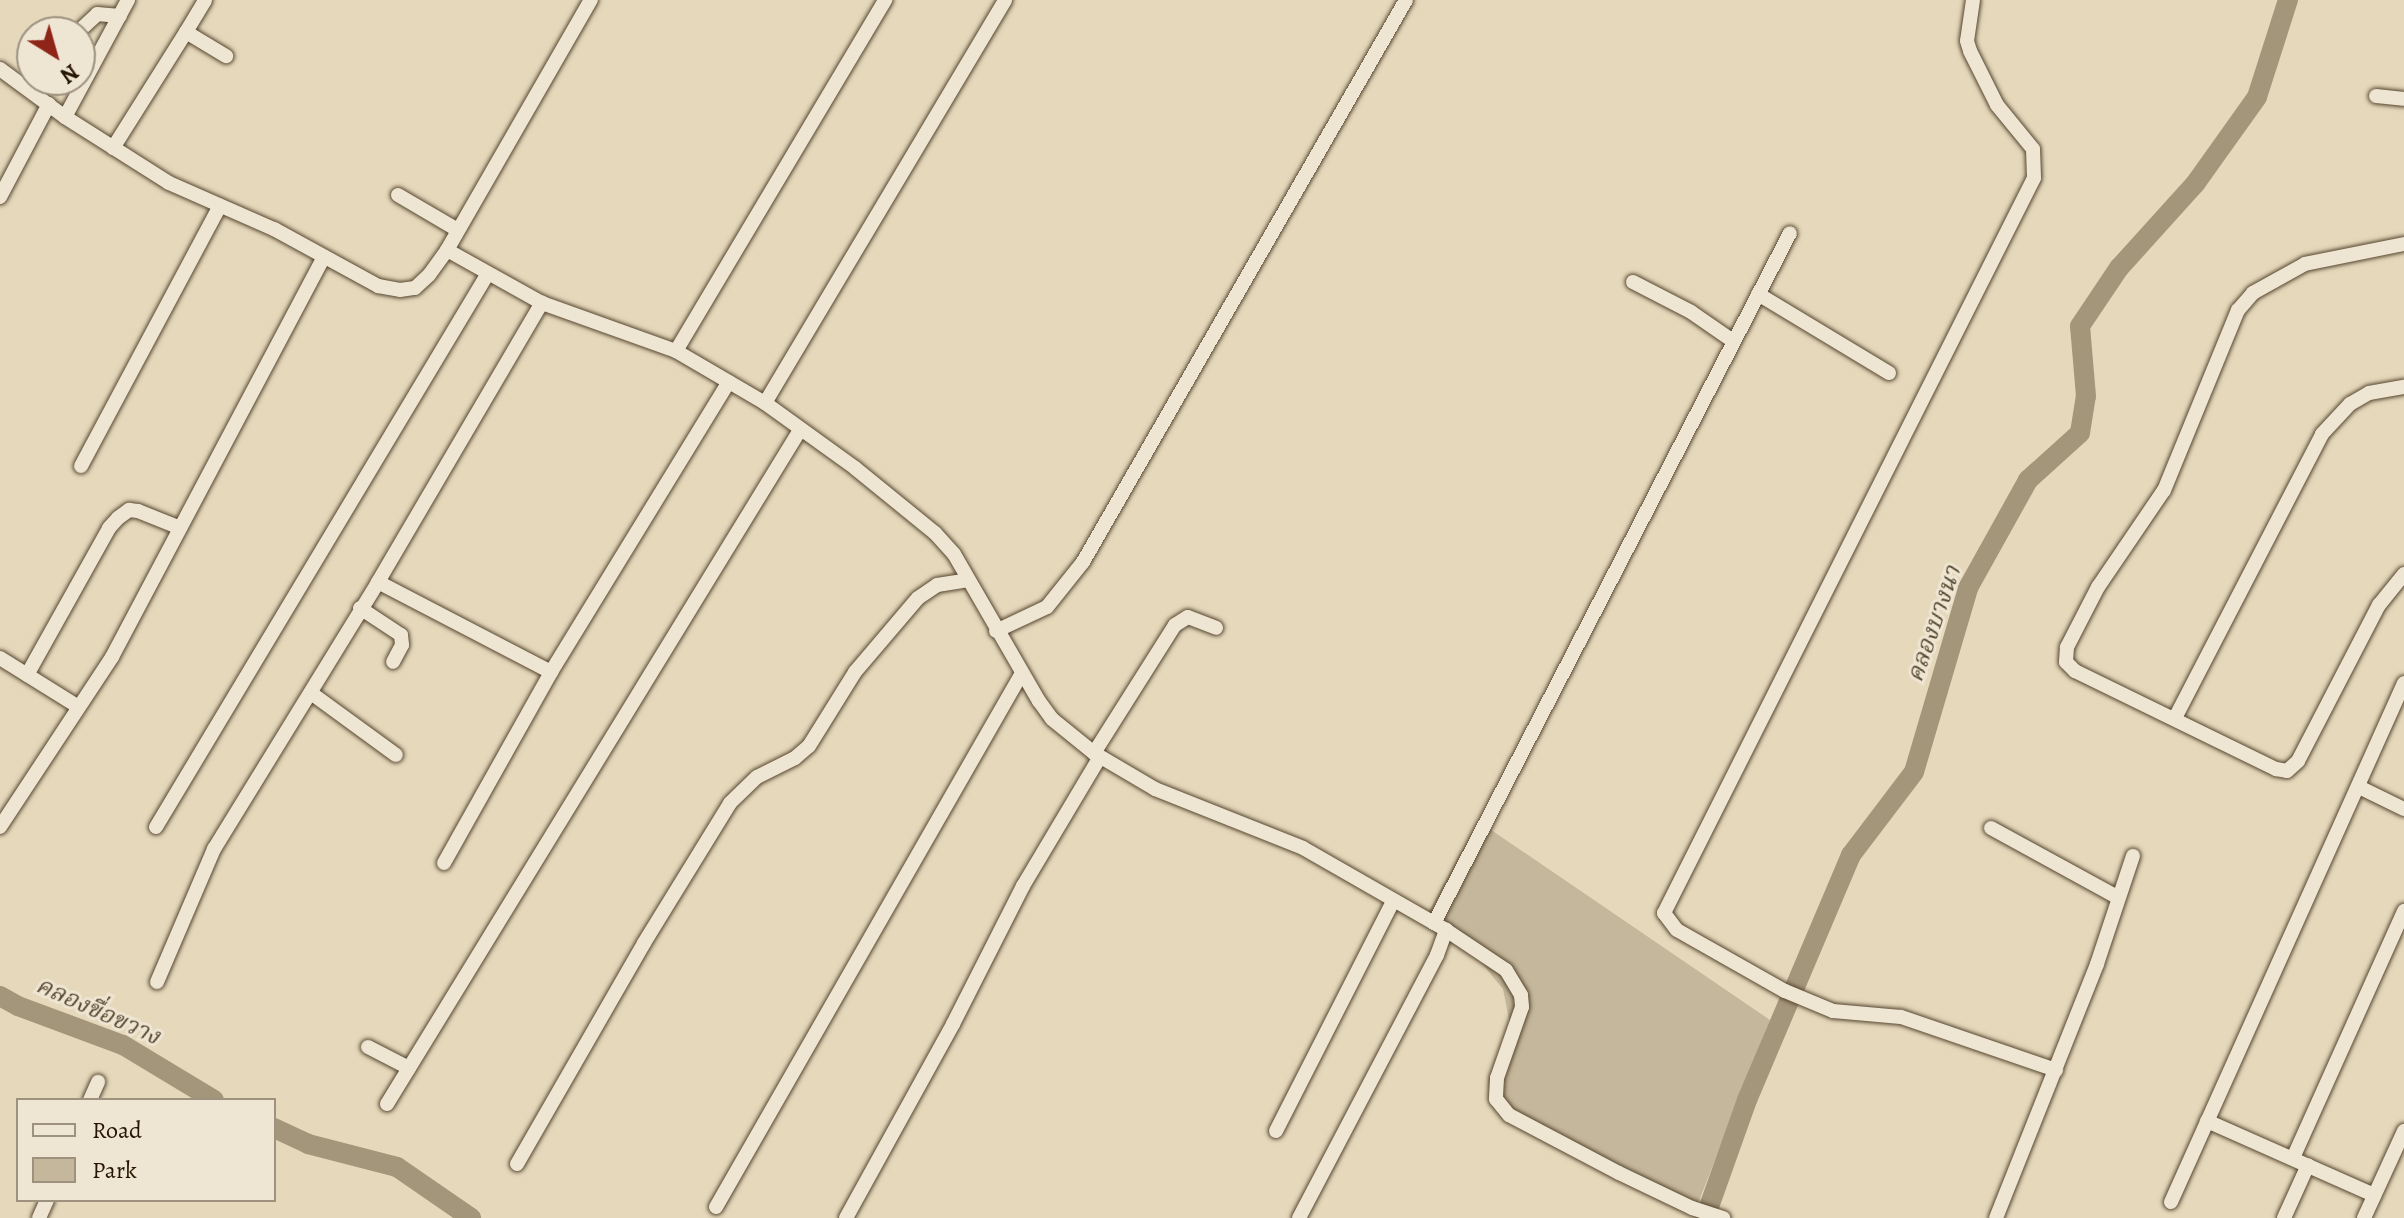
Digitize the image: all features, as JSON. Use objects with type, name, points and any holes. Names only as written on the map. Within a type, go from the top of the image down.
[{"type":"street","points":[[65,117],[128,0]]},
{"type":"street","points":[[113,148],[205,0]]},
{"type":"street","points":[[0,69],[65,117],[169,183],[274,229],[378,286],[400,290],[415,288],[447,250],[456,229],[591,0]]},
{"type":"street","points":[[676,351],[885,0]]},
{"type":"street","points":[[765,403],[1005,0]]},
{"type":"street","points":[[996,631],[1047,607],[1083,562],[1406,0]]},
{"type":"street","points":[[1973,0],[1967,41],[1970,51],[1997,105],[2033,149],[2034,178],[1664,913],[1677,930],[1785,991],[1833,1011],[1901,1017],[2056,1070]]},
{"type":"street","points":[[95,16],[120,16]]},
{"type":"street","points":[[186,32],[226,56]]},
{"type":"street","points":[[0,197],[44,96]]},
{"type":"street","points":[[2376,96],[2404,99]]},
{"type":"street","points":[[398,195],[456,229]]},
{"type":"street","points":[[81,466],[220,206]]},
{"type":"street","points":[[1299,1218],[1437,955],[1440,927],[1790,233]]},
{"type":"street","points":[[2404,244],[2305,264],[2253,293],[2238,310],[2164,490],[2098,587],[2067,647],[2066,662],[2075,671],[2276,769],[2293,768],[2379,605],[2404,574]]},
{"type":"street","points":[[447,250],[542,303],[676,351],[765,403],[855,468],[935,533],[969,580],[996,631],[1052,719],[1097,755],[1155,789],[1303,848],[1440,927],[1506,970],[1521,995],[1518,1026],[1497,1078],[1496,1099],[1502,1107],[1529,1128],[1692,1208],[1723,1218]]},
{"type":"street","points":[[0,827],[112,657],[324,257]]},
{"type":"street","points":[[156,827],[487,275]]},
{"type":"street","points":[[1633,282],[1671,300],[1733,341]]},
{"type":"street","points":[[1758,294],[1889,373]]},
{"type":"street","points":[[157,982],[214,849],[378,582],[542,303]]},
{"type":"street","points":[[444,863],[551,672],[729,382]]},
{"type":"street","points":[[2175,718],[2322,434],[2350,404],[2369,393],[2404,387]]},
{"type":"street","points":[[387,1104],[800,430]]},
{"type":"street","points":[[27,675],[109,528],[118,518],[129,510],[138,511],[180,528]]},
{"type":"street","points":[[517,1164],[644,943],[730,803],[757,777],[795,758],[809,746],[855,672],[918,598],[937,585],[969,580]]},
{"type":"street","points":[[378,582],[551,672]]},
{"type":"street","points":[[360,608],[401,635],[402,645],[393,662]]},
{"type":"street","points":[[846,1218],[953,1024],[1023,886],[1175,625],[1188,617],[1216,628]]},
{"type":"street","points":[[0,658],[77,706]]},
{"type":"street","points":[[716,1207],[1022,673]]},
{"type":"street","points":[[2171,1202],[2359,787],[2399,707],[2404,683]]},
{"type":"street","points":[[311,693],[396,755]]},
{"type":"street","points":[[2359,787],[2404,809]]},
{"type":"street","points":[[1991,828],[2117,897]]},
{"type":"street","points":[[1996,1218],[2097,964],[2133,856]]},
{"type":"street","points":[[1276,1131],[1393,901]]},
{"type":"street","points":[[2293,1158],[2404,911]]},
{"type":"street","points":[[368,1047],[409,1068]]},
{"type":"street","points":[[91,1098],[98,1082]]},
{"type":"street","points":[[2207,1121],[2374,1195]]},
{"type":"street","points":[[2364,1218],[2404,1131]]},
{"type":"street","points":[[2284,1218],[2308,1165]]},
{"type":"green space","points":[[1478,821],[1770,1020],[1695,1211],[1504,1119],[1490,1102],[1488,1080],[1510,1024],[1503,989],[1480,961],[1422,924]]},
{"type":"waterway","name":"คลองบางนา","points":[[1705,1218],[1747,1100],[1851,855],[1914,772],[1968,588],[2028,480],[2080,433],[2086,396],[2080,326],[2119,268],[2195,184],[2257,97],[2288,0]]},
{"type":"waterway","name":"คลองขื่อขวาง","points":[[0,996],[18,1006],[123,1045],[211,1098]]},
{"type":"waterway","name":"คลองขื่อขวาง","points":[[276,1129],[308,1144],[397,1167],[471,1218]]}]
